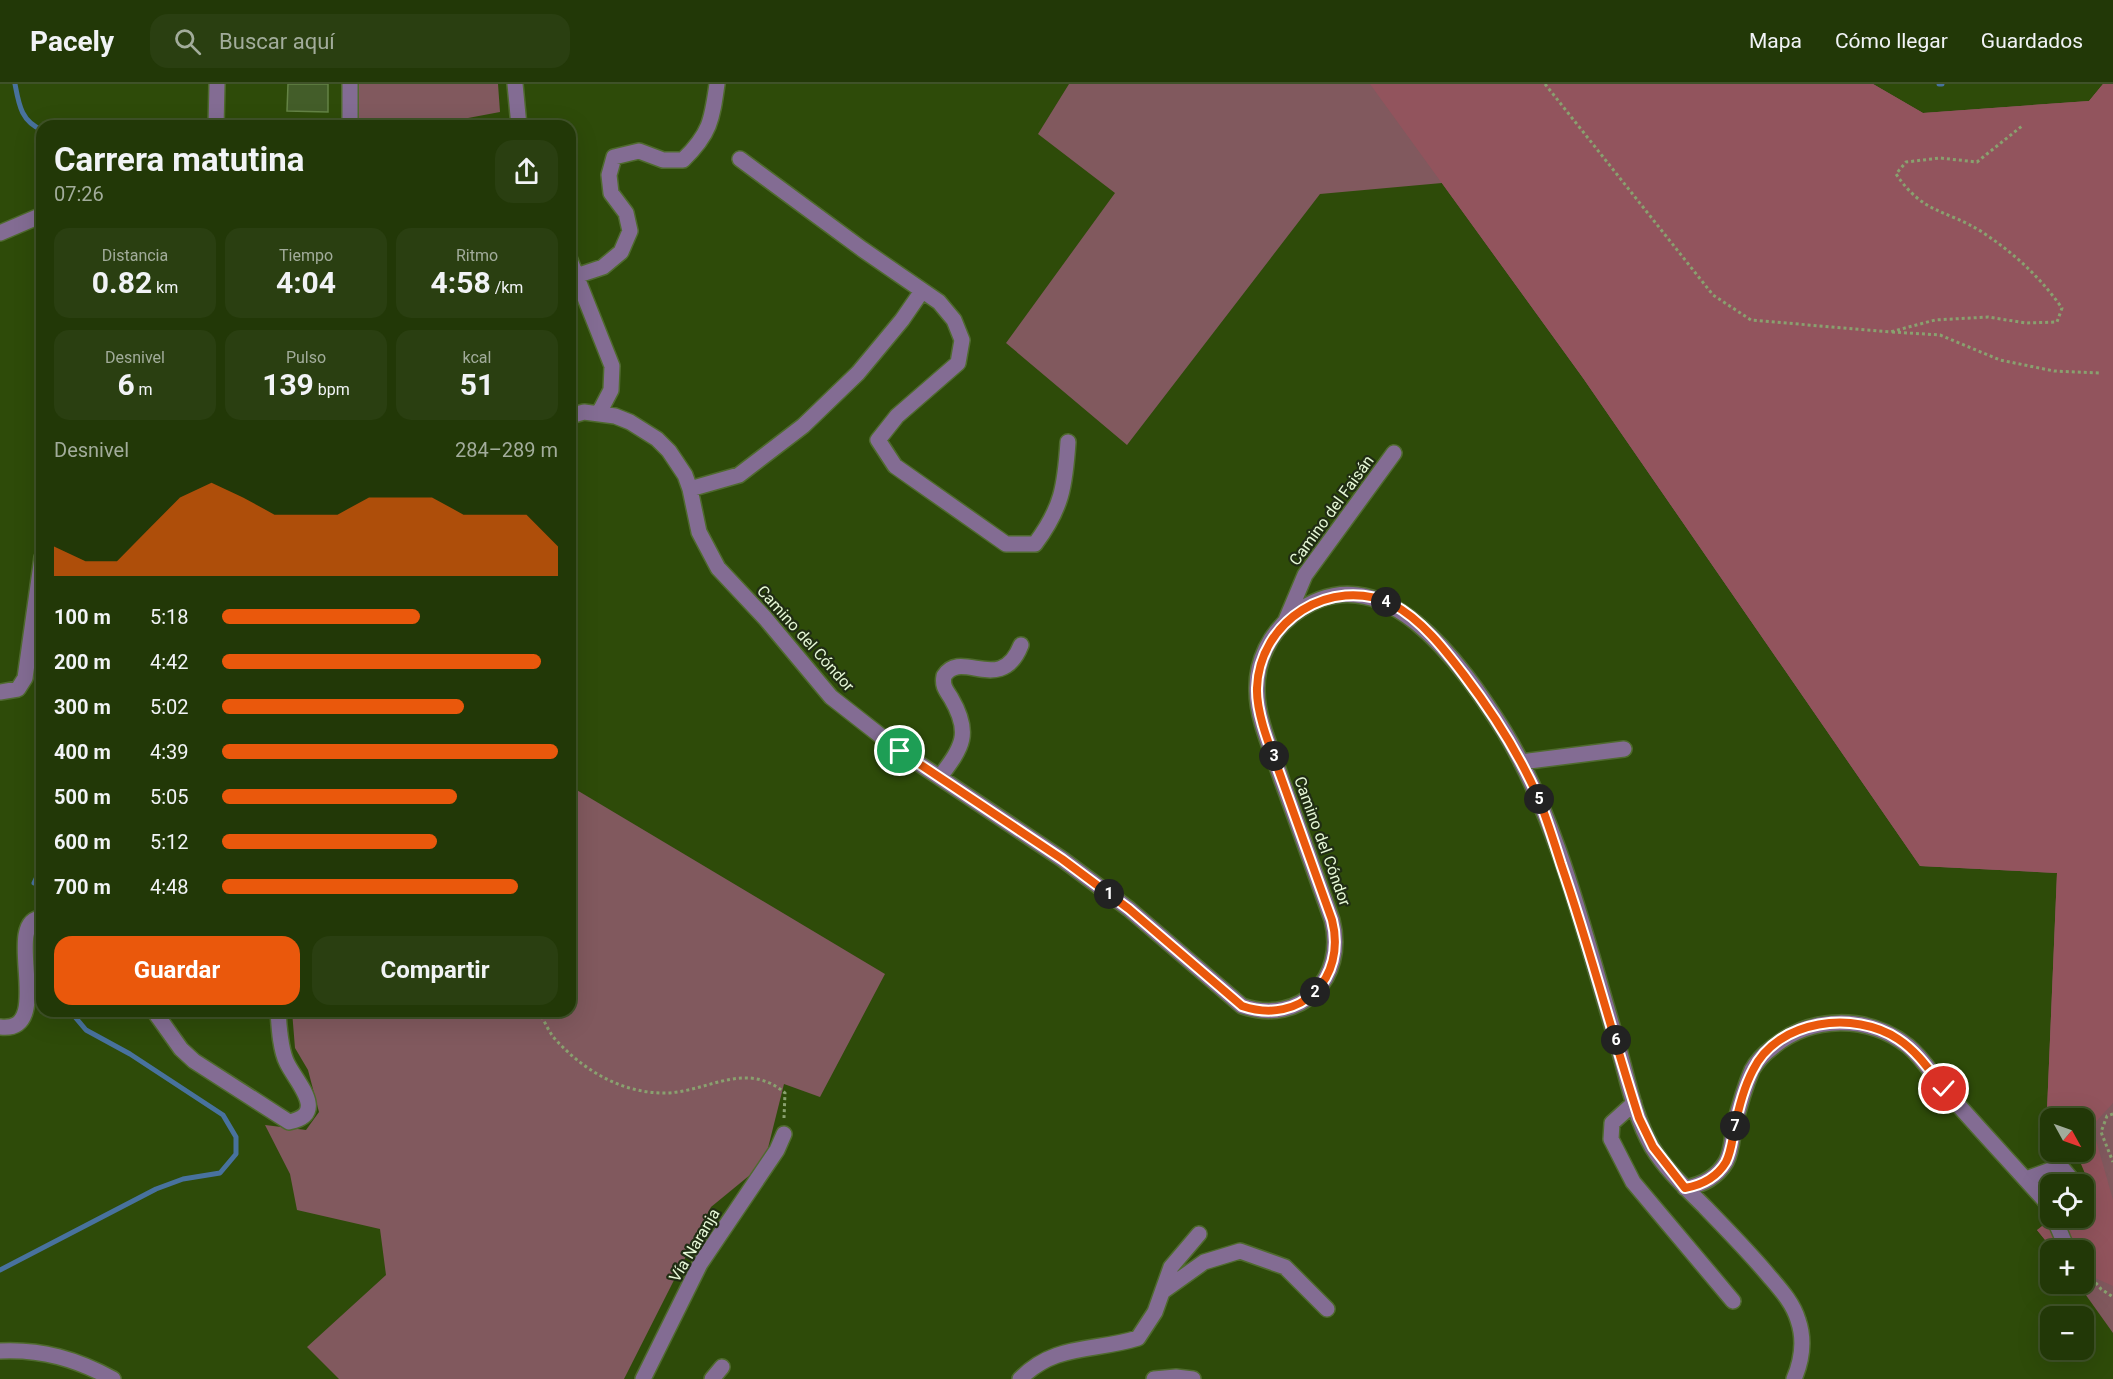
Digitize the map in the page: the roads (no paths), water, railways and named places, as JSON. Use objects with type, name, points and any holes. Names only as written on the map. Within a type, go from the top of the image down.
[{"type":"street","points":[[216,120],[217,84]]},
{"type":"street","points":[[350,84],[350,120]]},
{"type":"street","points":[[515,84],[518,120]]},
{"type":"street","points":[[599,413],[611,390],[612,366],[576,276],[603,267],[621,252],[630,231],[626,213],[611,194],[609,175],[614,157],[639,151],[663,160],[683,160],[701,142],[713,115],[717,84]]},
{"type":"street","points":[[740,159],[939,302],[954,320],[962,339],[958,363],[897,416],[878,440],[895,466],[1006,544],[1035,544],[1051,523],[1065,487],[1068,442]]},
{"type":"street","points":[[0,233],[36,218]]},
{"type":"street","points":[[690,489],[738,475],[803,426],[858,373],[903,320],[922,291]]},
{"type":"street","name":"Camino del Cóndor","points":[[576,414],[584,412],[599,413],[630,422],[657,439],[677,462],[690,489],[699,532],[718,568],[765,618],[831,697],[900,751],[1062,859],[1129,909],[1242,1006],[1264,1011],[1296,1005],[1317,991],[1325,981],[1335,957],[1336,945],[1332,920],[1273,753],[1258,702],[1257,688],[1262,659],[1271,640],[1285,622],[1305,607],[1317,602],[1347,595],[1377,599],[1405,612],[1441,647],[1464,674],[1521,762],[1539,800],[1570,889],[1634,1103],[1653,1147],[1685,1188],[1748,1250],[1793,1307],[1800,1327],[1802,1348],[1794,1379]]},
{"type":"street","name":"Camino del Faisán","points":[[1285,622],[1305,575],[1394,453]]},
{"type":"street","points":[[0,692],[18,689],[25,678],[36,600]]},
{"type":"street","points":[[940,777],[959,750],[962,729],[958,712],[944,688],[944,676],[950,668],[958,665],[985,671],[1000,669],[1013,660],[1021,645]]},
{"type":"street","points":[[1521,762],[1624,749]]},
{"type":"street","points":[[0,1027],[8,1028],[23,1013],[16,947],[19,933],[28,922],[36,918]]},
{"type":"street","points":[[158,1017],[181,1049],[194,1061],[289,1122],[300,1119],[308,1111],[308,1098],[286,1061],[279,1017]]},
{"type":"street","points":[[1685,1188],[1707,1181],[1726,1162],[1742,1096],[1761,1058],[1792,1034],[1806,1028],[1837,1022],[1882,1030],[1908,1046],[2040,1194]]},
{"type":"street","points":[[1634,1103],[1612,1123],[1611,1139],[1633,1182],[1733,1301]]},
{"type":"street","name":"Vía Naranja","points":[[644,1379],[700,1264],[777,1150],[784,1134]]},
{"type":"street","points":[[2026,1179],[2056,1168],[2062,1168],[2067,1174]]},
{"type":"street","points":[[1020,1379],[1037,1364],[1061,1352],[1138,1338],[1155,1312],[1171,1267],[1199,1234]]},
{"type":"street","points":[[1162,1292],[1204,1262],[1240,1251],[1285,1267],[1327,1309]]},
{"type":"street","points":[[0,1350],[28,1350],[53,1354],[85,1365],[112,1379]]},
{"type":"street","points":[[1154,1379],[1176,1377],[1193,1379]]},
{"type":"waterway","points":[[15,84],[22,112],[29,122],[36,127]]},
{"type":"waterway","points":[[34,883],[36,879]]},
{"type":"waterway","points":[[30,953],[36,964]]},
{"type":"waterway","points":[[0,1270],[156,1189],[183,1179],[220,1173],[236,1154],[236,1137],[223,1115],[130,1054],[86,1030],[75,1017]]}]
